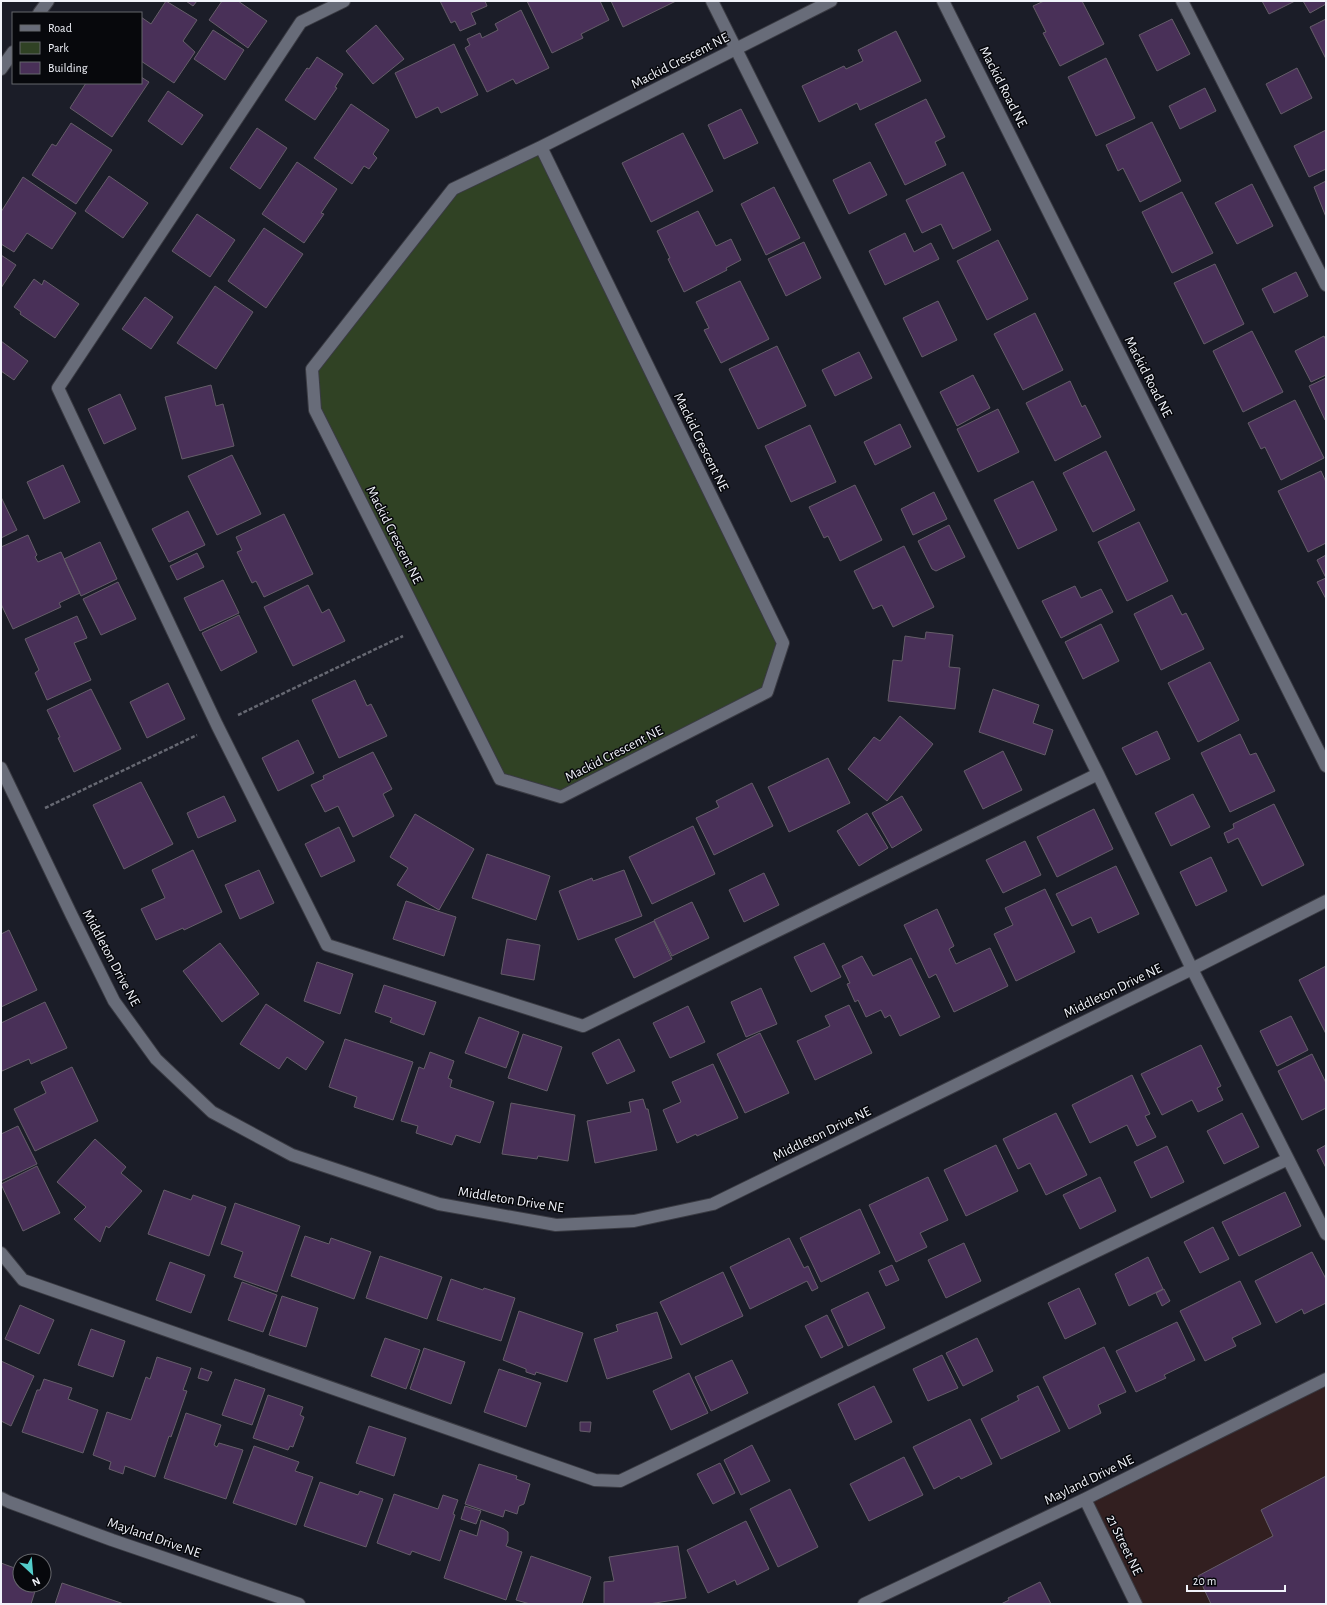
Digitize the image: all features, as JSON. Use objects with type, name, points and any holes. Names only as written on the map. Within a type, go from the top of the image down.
[{"type":"street","points":[[41,12],[48,1]]},
{"type":"street","points":[[344,1],[301,22],[58,388],[217,725],[327,945],[583,1026],[1098,774]]},
{"type":"street","points":[[712,1],[1098,774],[1192,968],[1326,1234]]},
{"type":"street","name":"Mackid Crescent NE","points":[[541,147],[783,643],[767,692],[561,797],[500,779],[315,410],[312,369],[453,189],[541,147],[831,1]]},
{"type":"street","name":"Mackid Road NE","points":[[943,1],[1326,766]]},
{"type":"street","points":[[1182,1],[1326,285]]},
{"type":"street","points":[[1,70],[12,54]]},
{"type":"street","name":"Middleton Drive NE","points":[[1,768],[114,1001],[156,1059],[212,1112],[292,1155],[439,1204],[556,1225],[634,1221],[713,1204],[1326,901]]},
{"type":"street","points":[[1,1253],[23,1280],[595,1480],[620,1481],[1288,1159]]},
{"type":"street","name":"Mayland Drive NE","points":[[867,1603],[1085,1499],[1326,1379]]},
{"type":"street","name":"Mayland Drive NE","points":[[1,1498],[112,1540],[299,1604]]},
{"type":"street","name":"21 Street NE","points":[[1085,1499],[1136,1604]]},
{"type":"shaded area","points":[[1326,1379],[1326,1604],[1137,1604],[1085,1499]]},
{"type":"green space","points":[[541,147],[783,643],[767,692],[561,797],[500,779],[315,410],[312,369],[453,189]]},
{"type":"building","points":[[166,1],[197,20],[183,41],[195,52],[174,83],[142,62],[142,18],[151,24]]},
{"type":"building","points":[[186,1],[197,1],[193,6]]},
{"type":"building","points":[[222,1],[238,1],[267,21],[248,48],[209,20]]},
{"type":"building","points":[[440,1],[485,1],[487,6],[471,13],[476,24],[460,31],[455,21],[451,23]]},
{"type":"building","points":[[527,1],[600,1],[609,20],[581,34],[583,38],[552,53]]},
{"type":"building","points":[[611,1],[676,1],[623,27]]},
{"type":"building","points":[[1044,1],[1082,1],[1104,44],[1060,66],[1043,33],[1046,32],[1033,6]]},
{"type":"building","points":[[1262,1],[1295,1],[1269,14]]},
{"type":"building","points":[[1303,1],[1326,1],[1326,4],[1310,13]]},
{"type":"building","points":[[521,10],[549,68],[516,84],[513,79],[487,92],[465,48],[470,45],[467,39],[480,33],[482,38],[498,30],[495,24]]},
{"type":"building","points":[[1172,19],[1190,54],[1157,71],[1139,35]]},
{"type":"building","points":[[1326,19],[1326,59],[1310,27]]},
{"type":"building","points":[[376,25],[404,59],[373,84],[346,51]]},
{"type":"building","points":[[213,30],[244,50],[225,80],[194,59]]},
{"type":"building","points":[[896,31],[921,81],[860,110],[857,103],[819,122],[802,86],[844,66],[846,69],[863,61],[858,50]]},
{"type":"building","points":[[454,44],[478,95],[441,113],[438,107],[416,118],[395,73]]},
{"type":"building","points":[[317,57],[343,74],[335,87],[337,88],[315,120],[285,100],[307,68],[309,69]]},
{"type":"building","points":[[1106,58],[1135,118],[1096,136],[1068,77]]},
{"type":"building","points":[[1297,68],[1312,98],[1281,114],[1266,84]]},
{"type":"building","points":[[142,78],[149,82],[112,137],[70,108],[85,84],[142,84]]},
{"type":"building","points":[[1205,88],[1216,111],[1180,129],[1169,106]]},
{"type":"building","points":[[168,91],[203,115],[182,145],[148,121]]},
{"type":"building","points":[[926,99],[945,137],[935,142],[946,165],[905,185],[875,124]]},
{"type":"building","points":[[351,104],[389,130],[373,154],[377,158],[369,169],[364,166],[352,184],[314,158]]},
{"type":"building","points":[[741,109],[758,143],[724,159],[708,125]]},
{"type":"building","points":[[1152,122],[1181,181],[1140,202],[1123,168],[1118,171],[1106,145]]},
{"type":"building","points":[[71,123],[112,150],[76,204],[32,175],[52,144],[56,146]]},
{"type":"building","points":[[257,128],[287,148],[260,189],[230,168]]},
{"type":"building","points":[[1326,130],[1326,169],[1309,177],[1294,146]]},
{"type":"building","points":[[683,133],[713,191],[651,222],[622,163]]},
{"type":"building","points":[[297,162],[337,189],[321,213],[324,214],[304,243],[262,214]]},
{"type":"building","points":[[870,162],[887,195],[849,214],[833,180]]},
{"type":"building","points":[[963,172],[991,230],[953,249],[941,224],[922,233],[906,200]]},
{"type":"building","points":[[109,176],[148,203],[123,238],[85,211]]},
{"type":"building","points":[[23,177],[76,213],[52,249],[27,233],[14,252],[1,244],[1,212]]},
{"type":"building","points":[[1326,181],[1326,217],[1314,187]]},
{"type":"building","points":[[1252,184],[1273,226],[1237,244],[1215,203]]},
{"type":"building","points":[[774,187],[800,238],[766,255],[741,204]]},
{"type":"building","points":[[1182,192],[1213,253],[1172,273],[1142,212]]},
{"type":"building","points":[[698,211],[716,246],[731,239],[741,260],[726,268],[727,270],[684,292],[668,259],[670,258],[657,231]]},
{"type":"building","points":[[197,214],[235,240],[210,277],[172,251]]},
{"type":"building","points":[[264,228],[303,254],[266,308],[228,281]]},
{"type":"building","points":[[905,233],[914,252],[931,243],[939,259],[885,285],[869,251]]},
{"type":"building","points":[[998,240],[1028,299],[987,320],[957,261]]},
{"type":"building","points":[[804,242],[821,278],[786,296],[768,259]]},
{"type":"building","points":[[1,255],[16,265],[1,288]]},
{"type":"building","points":[[1215,264],[1244,324],[1204,344],[1174,283]]},
{"type":"building","points":[[1296,272],[1308,296],[1274,313],[1262,289]]},
{"type":"building","points":[[34,279],[42,285],[44,280],[79,304],[55,338],[20,314],[21,312],[14,307]]},
{"type":"building","points":[[740,281],[769,339],[721,363],[704,330],[709,328],[696,302]]},
{"type":"building","points":[[215,286],[253,312],[216,369],[177,343]]},
{"type":"building","points":[[145,297],[173,317],[151,349],[122,329]]},
{"type":"building","points":[[938,301],[957,340],[922,357],[903,318]]},
{"type":"building","points":[[1035,313],[1063,370],[1023,390],[994,334]]},
{"type":"building","points":[[1252,331],[1283,392],[1243,412],[1213,351]]},
{"type":"building","points":[[1324,336],[1326,340],[1326,375],[1311,382],[1295,351]]},
{"type":"building","points":[[1,341],[28,361],[14,380],[1,371]]},
{"type":"building","points":[[777,346],[806,406],[758,429],[729,369]]},
{"type":"building","points":[[859,352],[872,378],[835,396],[822,370]]},
{"type":"building","points":[[973,375],[990,408],[957,426],[940,392]]},
{"type":"building","points":[[1326,378],[1326,420],[1325,420],[1309,386]]},
{"type":"building","points":[[1070,381],[1082,407],[1085,405],[1101,437],[1055,461],[1026,403]]},
{"type":"building","points":[[211,385],[216,406],[223,404],[234,446],[182,459],[165,397]]},
{"type":"building","points":[[120,394],[136,429],[104,444],[88,409]]},
{"type":"building","points":[[1295,400],[1324,458],[1281,480],[1265,447],[1261,449],[1248,423]]},
{"type":"building","points":[[998,409],[1019,452],[978,472],[957,429]]},
{"type":"building","points":[[900,424],[911,447],[875,465],[864,442]]},
{"type":"building","points":[[810,425],[836,482],[791,502],[765,446]]},
{"type":"building","points":[[1106,451],[1135,510],[1093,532],[1063,473]]},
{"type":"building","points":[[232,455],[261,514],[217,535],[188,476]]},
{"type":"building","points":[[63,465],[80,502],[44,519],[27,482]]},
{"type":"building","points":[[1321,471],[1326,482],[1326,543],[1308,552],[1278,491]]},
{"type":"building","points":[[1033,481],[1057,530],[1018,549],[994,500]]},
{"type":"building","points":[[855,485],[882,540],[840,561],[828,536],[824,538],[809,507]]},
{"type":"building","points":[[934,492],[947,519],[913,535],[901,509]]},
{"type":"building","points":[[1,497],[17,530],[1,538]]},
{"type":"building","points":[[188,511],[205,545],[169,562],[152,529]]},
{"type":"building","points":[[284,514],[313,574],[264,597],[256,581],[252,583],[237,552],[242,550],[236,537]]},
{"type":"building","points":[[1139,522],[1168,581],[1127,601],[1098,542]]},
{"type":"building","points":[[949,525],[965,557],[936,571],[932,569],[918,541]]},
{"type":"building","points":[[28,535],[37,555],[35,557],[38,562],[61,552],[80,593],[59,603],[61,607],[13,629],[1,604],[1,547]]},
{"type":"building","points":[[100,542],[117,579],[81,596],[64,559]]},
{"type":"building","points":[[904,546],[934,607],[893,627],[882,605],[873,609],[854,571]]},
{"type":"building","points":[[197,553],[204,567],[177,580],[170,566]]},
{"type":"building","points":[[1326,555],[1326,578],[1317,560]]},
{"type":"building","points":[[1326,578],[1326,599],[1317,582]]},
{"type":"building","points":[[223,580],[239,613],[200,631],[184,598]]},
{"type":"building","points":[[118,582],[136,619],[101,635],[83,599]]},
{"type":"building","points":[[308,585],[322,613],[329,609],[345,641],[293,666],[264,607]]},
{"type":"building","points":[[1075,586],[1081,598],[1101,589],[1113,612],[1061,638],[1042,601]]},
{"type":"building","points":[[1172,595],[1182,615],[1186,613],[1204,649],[1161,670],[1134,614]]},
{"type":"building","points":[[239,615],[257,652],[221,671],[202,633]]},
{"type":"building","points":[[77,616],[87,638],[74,643],[91,680],[47,700],[35,673],[39,670],[25,639]]},
{"type":"building","points":[[1101,624],[1119,661],[1083,679],[1065,642]]},
{"type":"building","points":[[926,632],[953,635],[949,667],[960,668],[955,709],[888,701],[893,660],[902,661],[905,636],[925,639]]},
{"type":"building","points":[[1210,662],[1239,720],[1198,742],[1168,683]]},
{"type":"building","points":[[355,680],[367,706],[371,704],[387,736],[339,758],[312,700]]},
{"type":"building","points":[[168,683],[185,719],[147,738],[130,702]]},
{"type":"building","points":[[91,689],[121,749],[74,772],[47,710]]},
{"type":"building","points":[[993,689],[1039,705],[1033,723],[1053,730],[1045,755],[979,732]]},
{"type":"building","points":[[900,716],[933,744],[887,801],[848,769],[874,737],[880,741]]},
{"type":"building","points":[[1157,731],[1170,759],[1136,775],[1122,748]]},
{"type":"building","points":[[1240,734],[1250,755],[1256,753],[1275,791],[1230,812],[1201,753]]},
{"type":"building","points":[[298,740],[314,773],[278,791],[262,758]]},
{"type":"building","points":[[1003,751],[1022,790],[983,809],[964,771]]},
{"type":"building","points":[[373,752],[392,789],[383,794],[394,816],[353,837],[338,806],[325,812],[311,785],[324,779],[323,776]]},
{"type":"building","points":[[828,758],[850,803],[789,832],[768,787]]},
{"type":"building","points":[[141,782],[173,844],[124,869],[93,805]]},
{"type":"building","points":[[752,783],[773,826],[714,855],[696,818],[719,807],[716,801]]},
{"type":"building","points":[[1193,794],[1210,827],[1171,846],[1155,813]]},
{"type":"building","points":[[224,796],[236,821],[198,838],[187,813]]},
{"type":"building","points":[[902,796],[922,830],[892,848],[872,813]]},
{"type":"building","points":[[1274,804],[1304,865],[1262,886],[1238,838],[1228,843],[1224,833],[1234,828],[1233,824]]},
{"type":"building","points":[[1094,809],[1113,849],[1057,877],[1037,837]]},
{"type":"building","points":[[867,813],[888,848],[859,866],[837,831]]},
{"type":"building","points":[[415,814],[474,849],[439,910],[397,885],[408,868],[390,857]]},
{"type":"building","points":[[693,826],[715,874],[652,904],[629,857]]},
{"type":"building","points":[[339,827],[355,861],[321,877],[305,844]]},
{"type":"building","points":[[1025,841],[1041,875],[1003,893],[986,860]]},
{"type":"building","points":[[193,850],[222,912],[184,930],[183,928],[156,940],[141,909],[165,898],[152,870]]},
{"type":"building","points":[[487,854],[550,876],[536,920],[472,898]]},
{"type":"building","points":[[1211,857],[1227,891],[1196,906],[1180,872]]},
{"type":"building","points":[[1116,866],[1139,914],[1098,933],[1091,917],[1072,926],[1056,894]]},
{"type":"building","points":[[259,870],[274,903],[240,919],[225,885]]},
{"type":"building","points":[[624,870],[642,916],[578,940],[559,891],[592,878],[593,881]]},
{"type":"building","points":[[764,873],[779,905],[744,922],[729,890]]},
{"type":"building","points":[[1045,889],[1075,952],[1016,981],[994,934],[1013,925],[1005,908]]},
{"type":"building","points":[[406,901],[456,917],[444,956],[393,939]]},
{"type":"building","points":[[692,902],[709,938],[672,956],[654,920]]},
{"type":"building","points":[[937,909],[954,946],[949,949],[956,964],[990,948],[1008,986],[954,1012],[936,974],[929,978],[904,925]]},
{"type":"building","points":[[654,921],[672,959],[634,978],[615,939]]},
{"type":"building","points":[[9,930],[37,990],[1,1007],[1,934]]},
{"type":"building","points":[[507,939],[540,945],[534,980],[501,974]]},
{"type":"building","points":[[220,943],[259,994],[222,1022],[183,971]]},
{"type":"building","points":[[824,943],[841,977],[811,992],[794,957]]},
{"type":"building","points":[[862,956],[873,976],[911,958],[940,1017],[900,1036],[890,1015],[885,1018],[881,1010],[866,1017],[858,1000],[855,1002],[847,984],[850,983],[842,966]]},
{"type":"building","points":[[317,962],[353,974],[340,1014],[304,1001]]},
{"type":"building","points":[[1326,966],[1326,1034],[1299,980]]},
{"type":"building","points":[[384,985],[436,1002],[424,1035],[390,1022],[392,1018],[375,1012]]},
{"type":"building","points":[[761,988],[777,1024],[746,1037],[731,1002]]},
{"type":"building","points":[[45,1002],[67,1048],[31,1064],[29,1059],[2,1071],[1,1023]]},
{"type":"building","points":[[266,1004],[324,1042],[306,1070],[287,1057],[279,1069],[240,1044]]},
{"type":"building","points":[[849,1005],[872,1053],[815,1080],[797,1041],[830,1026],[825,1016]]},
{"type":"building","points":[[688,1006],[705,1042],[670,1058],[653,1023]]},
{"type":"building","points":[[1291,1016],[1308,1050],[1277,1066],[1260,1031]]},
{"type":"building","points":[[479,1017],[519,1032],[506,1068],[465,1053]]},
{"type":"building","points":[[760,1033],[789,1093],[745,1113],[717,1054]]},
{"type":"building","points":[[523,1034],[562,1047],[547,1091],[508,1078]]},
{"type":"building","points":[[345,1039],[413,1062],[393,1120],[354,1107],[357,1097],[329,1087]]},
{"type":"building","points":[[619,1039],[635,1071],[607,1084],[592,1053]]},
{"type":"building","points":[[1201,1045],[1221,1086],[1217,1088],[1223,1100],[1198,1112],[1192,1100],[1162,1115],[1141,1074]]},
{"type":"building","points":[[430,1052],[454,1061],[448,1078],[452,1080],[450,1087],[494,1102],[480,1143],[456,1135],[452,1145],[416,1133],[418,1126],[401,1121],[419,1067],[424,1069]]},
{"type":"building","points":[[1312,1054],[1326,1083],[1326,1108],[1302,1120],[1278,1071]]},
{"type":"building","points":[[713,1064],[738,1118],[677,1143],[663,1110],[681,1102],[672,1082]]},
{"type":"building","points":[[72,1067],[98,1121],[35,1151],[14,1109],[46,1093],[41,1082]]},
{"type":"building","points":[[1132,1075],[1150,1114],[1145,1116],[1156,1137],[1137,1146],[1127,1125],[1090,1143],[1072,1105]]},
{"type":"building","points":[[643,1099],[646,1109],[648,1109],[657,1150],[595,1163],[587,1121],[631,1112],[629,1102]]},
{"type":"building","points":[[511,1103],[575,1115],[568,1161],[538,1156],[537,1159],[502,1154]]},
{"type":"building","points":[[1056,1113],[1087,1175],[1046,1195],[1030,1163],[1018,1169],[1003,1139]]},
{"type":"building","points":[[1242,1113],[1259,1147],[1224,1164],[1207,1131]]},
{"type":"building","points":[[18,1126],[37,1164],[1,1181],[1,1134]]},
{"type":"building","points":[[95,1139],[126,1167],[121,1173],[142,1191],[109,1228],[106,1226],[100,1242],[74,1219],[86,1207],[57,1182]]},
{"type":"building","points":[[996,1145],[1018,1191],[966,1216],[944,1170]]},
{"type":"building","points":[[1326,1145],[1326,1168],[1317,1150]]},
{"type":"building","points":[[1167,1146],[1184,1182],[1151,1198],[1134,1162]]},
{"type":"building","points":[[37,1166],[60,1213],[23,1231],[1,1184]]},
{"type":"building","points":[[928,1177],[948,1220],[920,1233],[927,1247],[896,1262],[869,1205]]},
{"type":"building","points":[[1100,1177],[1116,1211],[1080,1229],[1063,1195]]},
{"type":"building","points":[[164,1190],[191,1200],[193,1195],[226,1207],[209,1256],[148,1234]]},
{"type":"building","points":[[1285,1192],[1301,1226],[1239,1256],[1222,1222]]},
{"type":"building","points":[[235,1203],[300,1226],[277,1292],[234,1277],[243,1252],[221,1244]]},
{"type":"building","points":[[860,1209],[880,1253],[821,1282],[800,1238]]},
{"type":"building","points":[[1213,1227],[1229,1259],[1200,1273],[1184,1242]]},
{"type":"building","points":[[305,1236],[329,1244],[331,1238],[371,1252],[354,1299],[291,1276]]},
{"type":"building","points":[[789,1238],[804,1268],[808,1266],[818,1288],[812,1291],[807,1281],[750,1309],[730,1267]]},
{"type":"building","points":[[964,1243],[981,1281],[946,1298],[928,1260]]},
{"type":"building","points":[[1312,1252],[1326,1279],[1326,1303],[1304,1314],[1302,1309],[1276,1323],[1255,1281]]},
{"type":"building","points":[[380,1256],[442,1277],[427,1319],[366,1298]]},
{"type":"building","points":[[1148,1257],[1163,1289],[1129,1306],[1115,1274]]},
{"type":"building","points":[[170,1262],[205,1275],[191,1313],[156,1300]]},
{"type":"building","points":[[892,1265],[899,1280],[886,1286],[879,1271]]},
{"type":"building","points":[[723,1272],[743,1316],[681,1345],[660,1302]]},
{"type":"building","points":[[451,1279],[483,1290],[484,1288],[515,1298],[501,1341],[437,1320]]},
{"type":"building","points":[[1240,1281],[1261,1324],[1232,1338],[1236,1346],[1205,1361],[1180,1311]]},
{"type":"building","points":[[242,1282],[277,1295],[263,1332],[228,1320]]},
{"type":"building","points":[[1079,1288],[1096,1324],[1065,1339],[1048,1303]]},
{"type":"building","points":[[1164,1289],[1170,1301],[1162,1306],[1156,1293]]},
{"type":"building","points":[[868,1292],[885,1328],[848,1346],[831,1310]]},
{"type":"building","points":[[282,1296],[318,1308],[306,1347],[269,1335]]},
{"type":"building","points":[[20,1305],[54,1320],[39,1354],[5,1339]]},
{"type":"building","points":[[519,1311],[583,1333],[567,1382],[536,1372],[535,1375],[526,1372],[526,1369],[503,1360]]},
{"type":"building","points":[[657,1312],[672,1358],[607,1379],[594,1339],[618,1331],[616,1325]]},
{"type":"building","points":[[827,1315],[843,1347],[821,1358],[805,1326]]},
{"type":"building","points":[[1177,1322],[1195,1360],[1164,1375],[1166,1378],[1136,1392],[1116,1351]]},
{"type":"building","points":[[91,1329],[125,1341],[113,1377],[78,1365]]},
{"type":"building","points":[[385,1338],[420,1350],[406,1389],[371,1376]]},
{"type":"building","points":[[977,1338],[993,1371],[963,1386],[946,1353]]},
{"type":"building","points":[[1104,1347],[1126,1392],[1098,1405],[1101,1413],[1069,1429],[1043,1377]]},
{"type":"building","points":[[424,1348],[465,1362],[451,1404],[410,1389]]},
{"type":"building","points":[[942,1355],[958,1388],[928,1401],[913,1369]]},
{"type":"building","points":[[157,1357],[191,1368],[183,1390],[187,1391],[155,1477],[125,1466],[123,1474],[109,1469],[111,1462],[93,1455],[107,1412],[131,1420],[146,1377],[150,1379]]},
{"type":"building","points":[[732,1360],[748,1393],[711,1411],[695,1377]]},
{"type":"building","points":[[1,1361],[34,1376],[11,1426],[1,1421]]},
{"type":"building","points":[[201,1368],[212,1372],[208,1381],[198,1378]]},
{"type":"building","points":[[499,1369],[541,1383],[526,1427],[484,1412]]},
{"type":"building","points":[[689,1373],[708,1413],[671,1430],[653,1391]]},
{"type":"building","points":[[44,1379],[72,1388],[68,1399],[98,1410],[83,1453],[22,1432],[37,1390],[40,1390]]},
{"type":"building","points":[[235,1379],[265,1389],[252,1425],[222,1415]]},
{"type":"building","points":[[874,1386],[892,1422],[855,1440],[838,1404]]},
{"type":"building","points":[[1038,1386],[1060,1431],[1001,1459],[981,1419],[1019,1400],[1017,1396]]},
{"type":"building","points":[[268,1395],[303,1407],[300,1415],[304,1417],[293,1447],[290,1446],[288,1450],[253,1438]]},
{"type":"building","points":[[186,1413],[221,1425],[214,1445],[217,1447],[219,1443],[243,1450],[226,1499],[164,1478]]},
{"type":"building","points":[[970,1419],[992,1464],[961,1479],[959,1476],[934,1489],[913,1447]]},
{"type":"building","points":[[580,1422],[591,1422],[590,1432],[580,1431]]},
{"type":"building","points":[[369,1426],[406,1438],[394,1476],[356,1463]]},
{"type":"building","points":[[752,1445],[770,1481],[741,1495],[724,1460]]},
{"type":"building","points":[[254,1446],[299,1462],[295,1471],[313,1477],[296,1525],[233,1503]]},
{"type":"building","points":[[904,1457],[923,1495],[869,1521],[850,1484]]},
{"type":"building","points":[[720,1463],[735,1493],[713,1504],[697,1474]]},
{"type":"building","points":[[479,1464],[517,1476],[516,1479],[530,1484],[524,1504],[519,1506],[517,1514],[505,1510],[503,1517],[465,1504]]},
{"type":"building","points":[[1326,1476],[1326,1604],[1211,1604],[1198,1576],[1273,1536],[1261,1510]]},
{"type":"building","points":[[320,1482],[358,1495],[360,1491],[383,1499],[366,1547],[304,1526]]},
{"type":"building","points":[[790,1489],[818,1547],[778,1567],[750,1509]]},
{"type":"building","points":[[394,1494],[438,1509],[443,1495],[458,1500],[453,1514],[455,1515],[440,1561],[412,1551],[410,1555],[377,1543]]},
{"type":"building","points":[[465,1506],[481,1511],[476,1524],[461,1519]]},
{"type":"building","points":[[481,1520],[508,1532],[508,1541],[506,1546],[522,1552],[506,1600],[444,1578],[460,1530],[477,1536]]},
{"type":"building","points":[[746,1521],[769,1569],[737,1585],[735,1580],[708,1593],[687,1550]]},
{"type":"building","points":[[678,1546],[686,1598],[649,1604],[604,1604],[604,1582],[614,1581],[609,1557]]},
{"type":"building","points":[[531,1556],[591,1577],[582,1604],[530,1604],[516,1600]]},
{"type":"building","points":[[1,1563],[12,1567],[12,1593],[34,1593],[31,1604],[1,1604]]},
{"type":"building","points":[[1040,1582],[1051,1604],[1001,1604],[1009,1600],[1008,1598]]},
{"type":"building","points":[[62,1583],[124,1604],[55,1604]]}]
